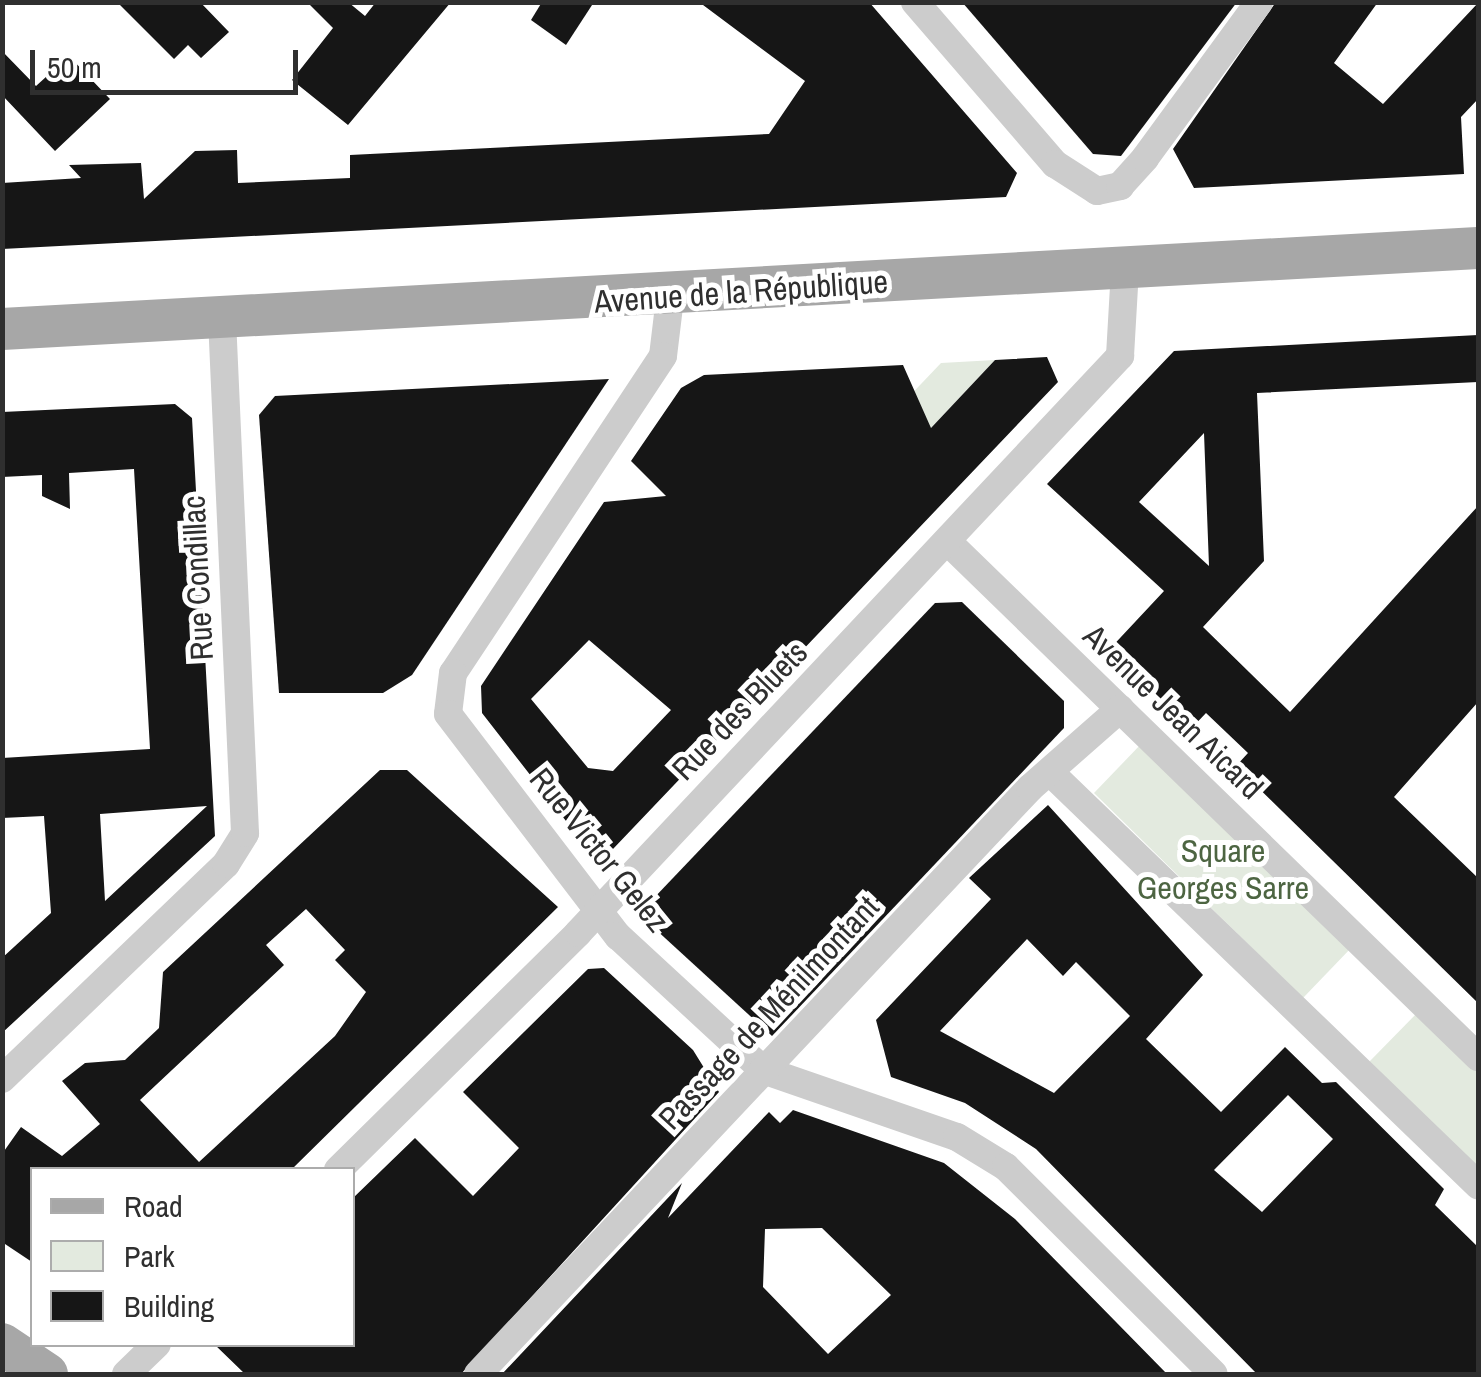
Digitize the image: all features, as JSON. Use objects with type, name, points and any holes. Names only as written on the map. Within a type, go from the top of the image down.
[{"type":"main road","name":"Avenue de la République","points":[[2,330],[670,298],[1478,248]]},
{"type":"main road","points":[[2,1344],[47,1374]]},
{"type":"street","points":[[916,2],[1055,164],[1097,191],[1120,186],[1145,158],[1259,2]]},
{"type":"street","name":"Rue des Bluets","points":[[341,1167],[598,911],[1120,356],[1125,268]]},
{"type":"street","name":"Rue Victor Gelez","points":[[670,298],[663,356],[453,673],[446,700],[459,733],[598,911],[763,1070]]},
{"type":"street","name":"Rue Condillac","points":[[2,1079],[226,864],[245,833],[222,319]]},
{"type":"street","name":"Avenue Jean Aicard","points":[[949,542],[1478,1057]]},
{"type":"street","name":"Passage de Ménilmontant","points":[[478,1374],[1030,788],[1053,775],[1120,709]]},
{"type":"street","points":[[1053,775],[1478,1185]]},
{"type":"street","points":[[763,1070],[958,1137],[1006,1166],[1214,1374]]},
{"type":"street","points":[[126,1374],[154,1347]]},
{"type":"green space","points":[[995,360],[789,579],[759,554],[941,363]]},
{"type":"green space","name":"Square Georges Sarre","points":[[1143,742],[1352,947],[1303,998],[1094,793]]},
{"type":"green space","points":[[1419,1011],[1478,1069],[1478,1169],[1369,1062]]},
{"type":"building","points":[[117,2],[200,2],[229,32],[201,58],[188,45],[174,59]]},
{"type":"building","points":[[307,2],[348,2],[365,16],[376,2],[451,2],[348,125],[292,80],[333,28]]},
{"type":"building","points":[[542,2],[594,2],[566,45],[531,20]]},
{"type":"building","points":[[699,2],[869,2],[1017,173],[1006,197],[2,249],[2,183],[81,178],[69,165],[141,163],[144,199],[195,151],[237,150],[238,183],[350,178],[350,155],[769,134],[805,81]]},
{"type":"building","points":[[962,2],[1237,2],[1121,156],[1093,154]]},
{"type":"building","points":[[1276,2],[1378,2],[1334,63],[1383,104],[1478,3],[1478,99],[1461,117],[1464,174],[1194,188],[1173,149]]},
{"type":"building","points":[[2,51],[36,86],[69,56],[110,99],[55,151],[2,95]]},
{"type":"building","points":[[1478,335],[1478,382],[1257,393],[1264,561],[1203,627],[1290,712],[1478,506],[1478,702],[1394,797],[1478,878],[1478,1003],[1236,766],[1248,753],[1206,713],[1188,732],[1106,653],[1164,591],[1047,484],[1174,351]],"holes":[[[1204,433],[1209,566],[1139,502]]]},
{"type":"building","points":[[1047,357],[1058,382],[613,849],[587,848],[482,713],[481,686],[604,502],[666,496],[631,461],[681,388],[704,375],[903,365],[931,428],[995,360]],"holes":[[[589,640],[671,710],[613,771],[588,768],[531,699]]]},
{"type":"building","points":[[609,379],[412,675],[383,693],[279,693],[259,415],[275,396]]},
{"type":"building","points":[[175,404],[192,418],[215,836],[2,1033],[2,958],[51,913],[44,816],[2,818],[2,758],[150,749],[134,469],[69,473],[70,509],[42,496],[42,475],[2,477],[2,412]],"holes":[[[207,806],[105,901],[100,814]]]},
{"type":"building","points":[[962,602],[1064,701],[1064,728],[772,1036],[653,927],[652,900],[935,603]]},
{"type":"building","points":[[380,770],[407,770],[558,907],[294,1167],[30,1167],[30,1261],[2,1242],[2,1154],[21,1127],[62,1156],[100,1124],[62,1081],[85,1063],[125,1060],[159,1028],[163,972]],"holes":[[[306,909],[345,950],[335,960],[366,992],[335,1036],[199,1162],[140,1100],[284,965],[266,945]]]},
{"type":"building","points":[[1048,805],[1203,975],[1146,1039],[1221,1112],[1285,1047],[1322,1083],[1336,1082],[1444,1189],[1435,1205],[1478,1247],[1478,1374],[1257,1374],[1036,1149],[965,1103],[891,1077],[876,1020],[991,899],[969,878]],"holes":[[[1027,939],[1063,976],[1076,962],[1130,1016],[1054,1093],[940,1031]],[[1288,1095],[1333,1139],[1262,1212],[1214,1170]]]},
{"type":"building","points":[[604,968],[693,1050],[719,1092],[461,1374],[245,1374],[217,1347],[355,1347],[355,1196],[415,1138],[473,1196],[519,1148],[463,1092],[588,969]]},
{"type":"building","points":[[793,1110],[944,1163],[1015,1219],[1167,1374],[502,1374],[682,1183],[668,1218],[769,1112],[780,1123]],"holes":[[[822,1228],[891,1295],[828,1354],[763,1287],[765,1229]]]}]
